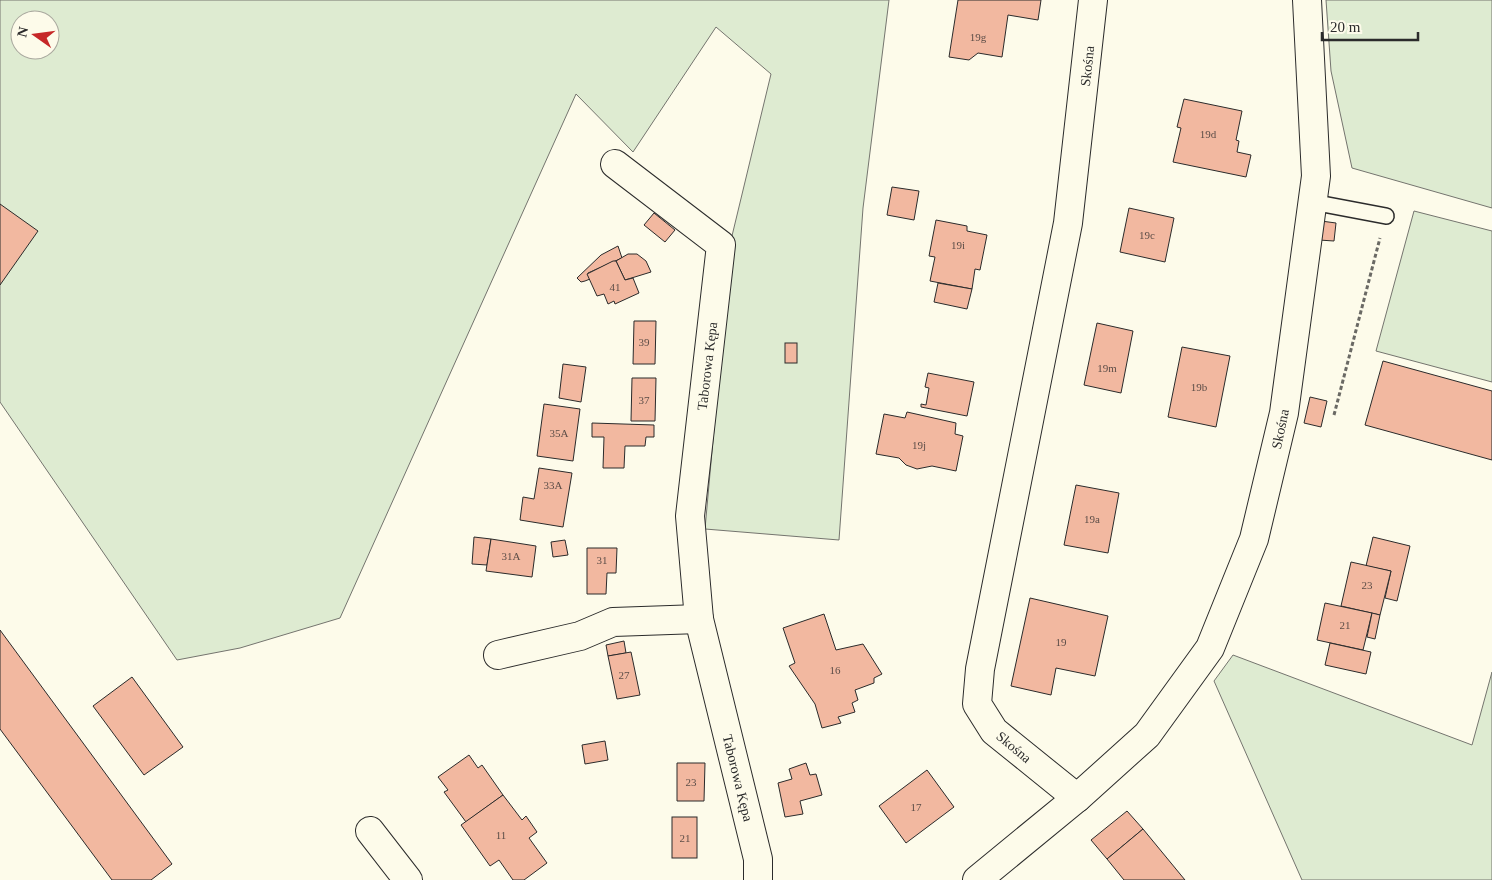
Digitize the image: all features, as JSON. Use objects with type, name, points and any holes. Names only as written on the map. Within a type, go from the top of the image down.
[{"type":"street","name":"Skośna","points":[[1077,798],[994,732],[977,704],[980,669],[1068,223],[1094,0]]},
{"type":"street","name":"Skośna","points":[[977,880],[1077,798],[1147,735],[1210,648],[1254,539],[1284,412],[1316,176],[1307,0]]},
{"type":"street","name":"Taborowa Kępa","points":[[615,164],[721,246],[690,516],[699,619],[758,859],[758,880]]},
{"type":"street","points":[[498,656],[580,636],[614,622],[699,619]]},
{"type":"street","points":[[370,831],[408,880]]},
{"type":"lane","points":[[1312,202],[1386,216]]},
{"type":"path","points":[[1334,415],[1386,216]]},
{"type":"green space","points":[[0,0],[889,0],[863,208],[839,540],[705,529],[731,240],[771,74],[716,27],[633,152],[576,94],[340,618],[240,648],[177,660],[0,402]]},
{"type":"green space","points":[[1326,0],[1492,0],[1492,208],[1352,168],[1331,71]]},
{"type":"green space","points":[[1414,211],[1492,231],[1492,382],[1376,351]]},
{"type":"green space","points":[[1233,655],[1472,745],[1492,672],[1492,880],[1302,880],[1214,681]]},
{"type":"building","points":[[958,0],[1041,0],[1038,20],[1008,15],[1002,57],[978,53],[969,60],[949,57]]},
{"type":"building","points":[[1184,99],[1242,111],[1236,140],[1239,141],[1237,152],[1251,155],[1246,177],[1173,162],[1181,128],[1177,127]]},
{"type":"building","points":[[892,187],[919,191],[914,220],[887,215]]},
{"type":"building","points":[[0,204],[38,231],[0,285]]},
{"type":"building","points":[[1129,208],[1174,218],[1165,262],[1120,252]]},
{"type":"building","points":[[654,213],[675,230],[665,242],[644,225]]},
{"type":"building","points":[[936,220],[967,226],[967,231],[987,235],[980,270],[975,269],[972,289],[930,281],[935,257],[929,256]]},
{"type":"building","points":[[1321,221],[1336,223],[1334,241],[1319,240]]},
{"type":"building","points":[[618,246],[622,258],[588,273],[590,279],[581,282],[577,278],[601,255]]},
{"type":"building","points":[[628,254],[637,254],[646,261],[651,272],[625,280],[616,261]]},
{"type":"building","points":[[616,261],[625,280],[633,278],[639,293],[615,304],[614,301],[608,304],[604,294],[597,296],[587,274]]},
{"type":"building","points":[[938,283],[972,289],[967,309],[934,302]]},
{"type":"building","points":[[634,321],[656,321],[655,364],[633,364]]},
{"type":"building","points":[[1097,323],[1133,331],[1121,393],[1084,385]]},
{"type":"building","points":[[785,343],[797,343],[797,363],[785,363]]},
{"type":"building","points":[[1182,347],[1230,356],[1216,427],[1168,417]]},
{"type":"building","points":[[1383,361],[1492,391],[1492,460],[1365,425]]},
{"type":"building","points":[[563,364],[586,367],[581,402],[559,398]]},
{"type":"building","points":[[928,373],[974,382],[967,416],[921,407],[921,404],[926,405],[929,388],[925,387]]},
{"type":"building","points":[[632,378],[656,378],[655,421],[631,421]]},
{"type":"building","points":[[1310,397],[1327,401],[1321,427],[1304,423]]},
{"type":"building","points":[[544,404],[580,409],[573,461],[537,456]]},
{"type":"building","points":[[907,412],[956,423],[955,434],[963,436],[956,471],[932,466],[917,469],[906,465],[899,458],[876,454],[884,414],[905,418]]},
{"type":"building","points":[[592,423],[654,425],[654,437],[646,437],[645,446],[625,446],[624,468],[603,468],[604,437],[592,437]]},
{"type":"building","points":[[539,468],[572,473],[563,527],[520,520],[523,497],[534,499]]},
{"type":"building","points":[[1076,485],[1119,493],[1108,553],[1064,545]]},
{"type":"building","points":[[474,537],[491,539],[487,565],[472,564]]},
{"type":"building","points":[[1373,537],[1410,546],[1397,601],[1385,598],[1391,571],[1366,566]]},
{"type":"building","points":[[491,539],[536,546],[532,577],[486,571]]},
{"type":"building","points":[[565,540],[568,555],[553,557],[551,542]]},
{"type":"building","points":[[587,548],[617,548],[616,573],[607,573],[606,594],[587,594]]},
{"type":"building","points":[[1351,562],[1391,571],[1380,615],[1341,606]]},
{"type":"building","points":[[1030,598],[1108,616],[1095,676],[1056,668],[1051,695],[1011,686]]},
{"type":"building","points":[[1325,603],[1372,613],[1363,650],[1317,640]]},
{"type":"building","points":[[1372,613],[1380,615],[1375,639],[1367,637]]},
{"type":"building","points":[[824,614],[836,650],[863,644],[882,674],[874,678],[874,683],[855,690],[858,700],[852,703],[855,712],[838,717],[841,723],[822,728],[815,704],[789,666],[795,663],[783,628]]},
{"type":"building","points":[[0,630],[172,864],[151,880],[112,880],[0,729]]},
{"type":"building","points":[[624,641],[626,653],[608,656],[606,645]]},
{"type":"building","points":[[1330,643],[1371,652],[1366,674],[1325,665]]},
{"type":"building","points":[[631,652],[640,695],[617,699],[608,656]]},
{"type":"building","points":[[132,677],[183,747],[144,775],[93,706]]},
{"type":"building","points":[[605,741],[608,760],[585,764],[582,745]]},
{"type":"building","points":[[469,755],[478,768],[482,765],[503,795],[466,822],[444,792],[448,790],[438,777]]},
{"type":"building","points":[[677,763],[705,763],[704,801],[677,801]]},
{"type":"building","points":[[806,763],[810,775],[816,774],[822,795],[800,801],[803,814],[785,817],[778,783],[792,779],[789,769]]},
{"type":"building","points":[[927,770],[954,807],[906,843],[879,806]]},
{"type":"building","points":[[503,795],[522,820],[526,816],[537,832],[529,838],[547,863],[524,880],[513,880],[499,860],[490,866],[461,825]]},
{"type":"building","points":[[1127,811],[1143,829],[1107,859],[1091,840]]},
{"type":"building","points":[[672,817],[697,817],[697,858],[672,858]]},
{"type":"building","points":[[1143,829],[1185,880],[1124,880],[1107,859]]}]
